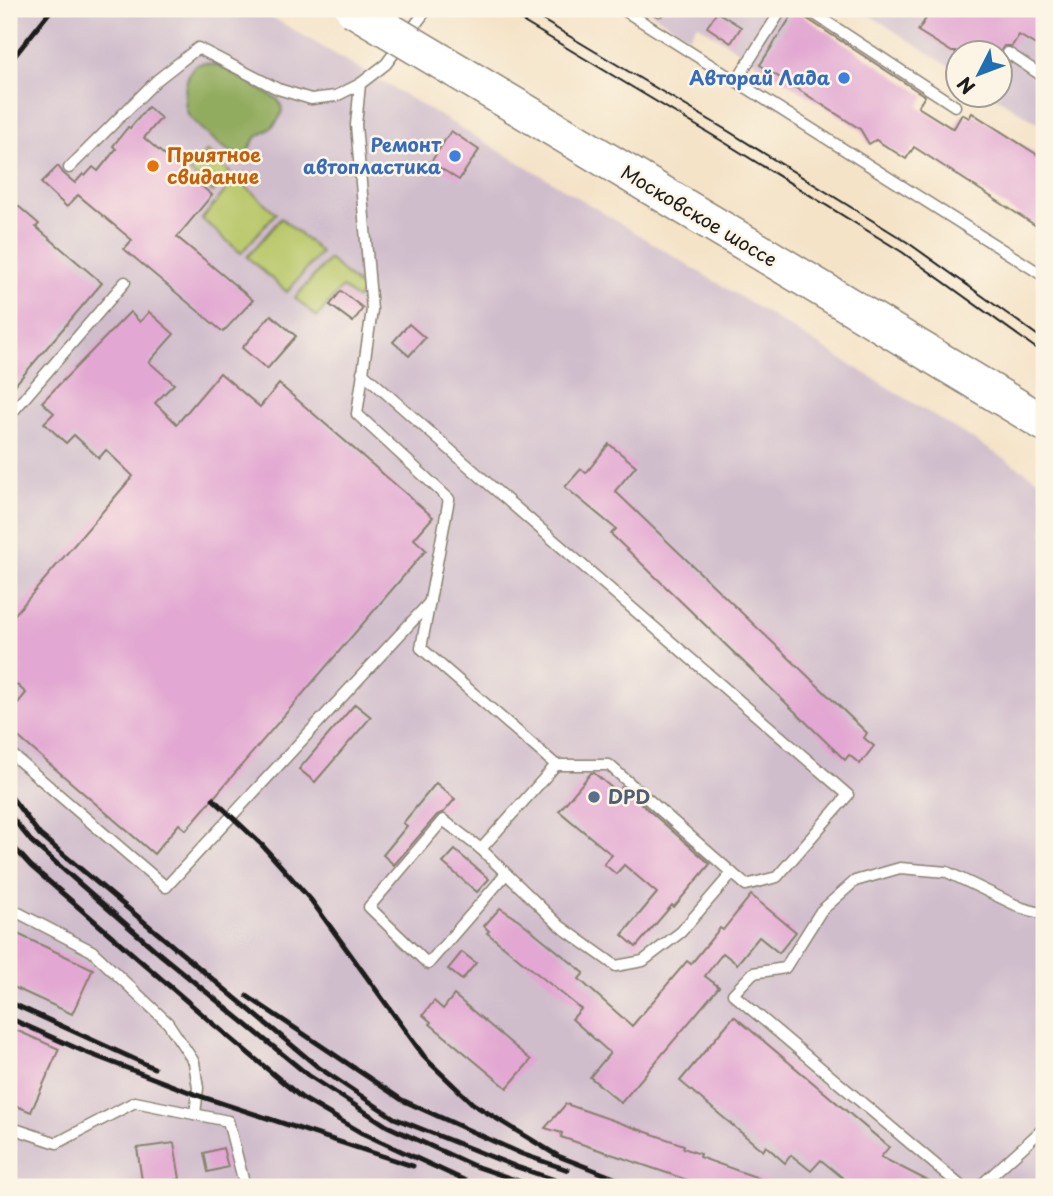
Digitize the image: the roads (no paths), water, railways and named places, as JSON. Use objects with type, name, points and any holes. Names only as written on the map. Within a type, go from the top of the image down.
[{"type":"main road","name":"Московское шоссе","points":[[353,9],[1044,423]]},
{"type":"lane","points":[[69,168],[157,80],[198,47],[278,89],[311,99],[336,96],[360,84],[386,64],[427,9]]},
{"type":"lane","points":[[622,9],[1044,276]]},
{"type":"lane","points":[[736,81],[782,9]]},
{"type":"lane","points":[[807,9],[944,99]]},
{"type":"lane","points":[[1014,57],[1044,77]]},
{"type":"lane","points":[[360,84],[356,125],[372,310],[362,372],[357,414],[449,499],[421,648],[556,765],[609,765],[746,885],[777,877],[848,795],[362,372]]},
{"type":"lane","points":[[9,416],[125,282]]},
{"type":"lane","points":[[9,752],[166,887],[430,602]]},
{"type":"lane","points":[[481,849],[556,765]]},
{"type":"lane","points":[[506,874],[428,964],[369,907],[443,820],[481,849],[560,926],[616,966],[643,961],[681,932],[732,873]]},
{"type":"lane","points":[[962,1187],[733,994],[753,973],[785,968],[821,911],[855,881],[900,869],[947,872],[1022,908],[1044,914]]},
{"type":"lane","points":[[9,908],[92,951],[168,1023],[194,1062],[198,1088],[195,1114]]},
{"type":"lane","points":[[9,1127],[57,1143],[135,1102],[228,1121],[245,1187]]},
{"type":"lane","points":[[979,1187],[1044,1128]]},
{"type":"tram line","points":[[502,9],[902,252],[1044,354]]},
{"type":"tram line","points":[[524,9],[907,242],[1044,340]]},
{"type":"railway","points":[[9,63],[52,9]]},
{"type":"railway","points":[[9,794],[40,835],[318,1067],[394,1118],[517,1167],[576,1187]]},
{"type":"railway","points":[[213,799],[262,845],[311,900],[426,1059],[473,1104],[558,1156],[643,1187]]},
{"type":"railway","points":[[9,814],[31,841],[161,955],[308,1075],[387,1126],[472,1165],[536,1187]]},
{"type":"railway","points":[[9,842],[31,866],[302,1098],[362,1133],[479,1187]]},
{"type":"railway","points":[[247,996],[402,1100],[522,1154],[568,1170]]},
{"type":"railway","points":[[9,1002],[154,1068]]},
{"type":"railway","points":[[9,1018],[85,1052],[197,1095],[413,1166]]},
{"type":"place","name":"Авторай Лада","points":[[844,78]]},
{"type":"place","name":"Ремонт автопластика","points":[[455,156]]},
{"type":"place","name":"Приятное свидание","points":[[153,166]]},
{"type":"place","name":"DPD","points":[[594,797]]}]
